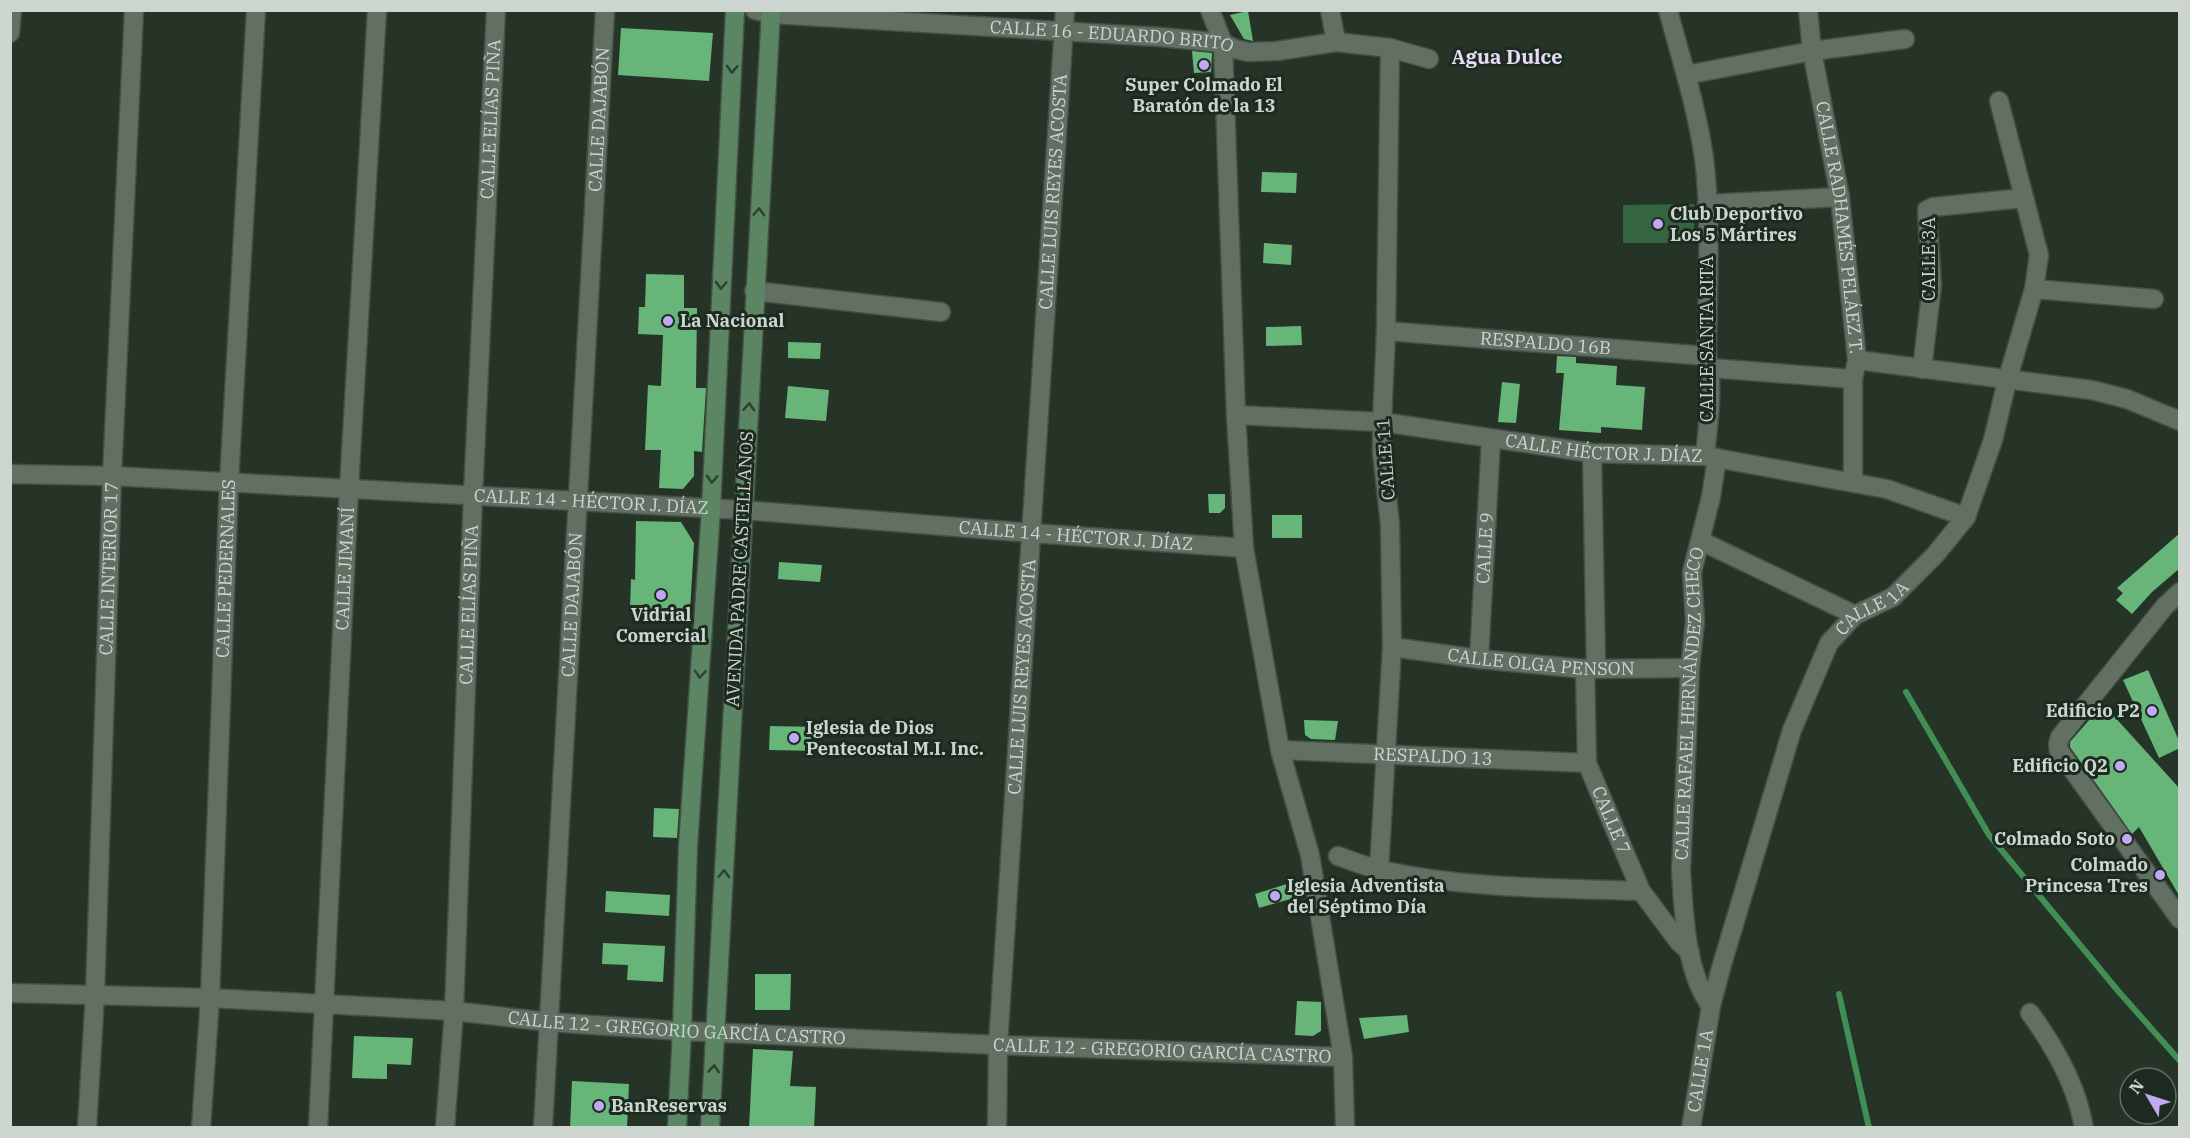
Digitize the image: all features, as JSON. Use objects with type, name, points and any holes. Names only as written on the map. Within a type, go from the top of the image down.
[{"type":"main road","name":"AVENIDA PADRE CASTELLANOS","points":[[677,1128],[688,846],[711,509],[735,10]]},
{"type":"main road","name":"AVENIDA PADRE CASTELLANOS","points":[[710,1128],[754,291],[766,12]]},
{"type":"street","points":[[10,33],[12,10]]},
{"type":"street","name":"CALLE INTERIOR 17","points":[[87,1128],[95,994],[112,476],[134,10]]},
{"type":"street","name":"CALLE PEDERNALES","points":[[201,1128],[210,998],[229,482],[256,10]]},
{"type":"street","name":"CALLE JIMANÍ","points":[[318,1128],[349,488],[377,10]]},
{"type":"street","name":"CALLE ELÍAS PIÑA","points":[[445,1128],[454,1011],[473,495],[496,10]]},
{"type":"street","name":"CALLE DAJABÓN","points":[[543,1128],[605,10]]},
{"type":"street","name":"CALLE LUIS REYES ACOSTA","points":[[996,1128],[998,1045],[1065,10]]},
{"type":"street","points":[[1210,10],[1223,43],[1236,415],[1244,548],[1280,750],[1310,855],[1343,1057],[1345,1128]]},
{"type":"street","points":[[1330,10],[1336,42]]},
{"type":"street","name":"CALLE SANTA RITA","points":[[1668,10],[1686,75],[1704,157],[1707,204],[1711,457]]},
{"type":"street","name":"CALLE RADHAMÉS PELÁEZ T.","points":[[1808,10],[1812,51],[1840,197],[1857,360],[1853,379],[1853,482]]},
{"type":"street","name":"CALLE 16 - EDUARDO BRITO","points":[[766,12],[1223,43],[1234,49],[1248,52],[1277,51],[1336,42],[1390,48],[1429,59]]},
{"type":"street","points":[[1686,75],[1812,51],[1905,39]]},
{"type":"street","name":"CALLE 11","points":[[1379,870],[1392,647],[1390,524],[1382,452],[1390,48]]},
{"type":"street","name":"CALLE 1A","points":[[1691,1128],[1711,1006],[1792,730],[1829,643],[1855,615],[1893,597],[1935,555],[1966,517],[1993,441],[2007,381],[2034,289],[2039,255],[1999,101]]},
{"type":"street","points":[[1707,204],[1840,197]]},
{"type":"street","name":"CALLE 3A","points":[[1922,369],[1932,285],[1927,210],[1933,207],[2024,198]]},
{"type":"street","points":[[2034,289],[2154,299]]},
{"type":"street","points":[[754,291],[941,312]]},
{"type":"street","name":"RESPALDO 16B","points":[[1386,331],[1708,362],[1853,379]]},
{"type":"street","points":[[1857,360],[2007,381],[2092,390],[2127,399],[2180,422]]},
{"type":"street","name":"CALLE HÉCTOR J. DÍAZ","points":[[1236,415],[1382,422],[1592,453],[1711,457],[1887,489],[1966,517]]},
{"type":"street","name":"CALLE 9","points":[[1479,659],[1491,439]]},
{"type":"street","name":"CALLE 7","points":[[1592,453],[1591,668],[1587,763],[1641,891],[1672,934],[1690,952]]},
{"type":"street","name":"CALLE RAFAEL HERNÁNDEZ CHECO","points":[[1690,952],[1681,893],[1681,871],[1690,668],[1695,622],[1692,572],[1711,497],[1711,457]]},
{"type":"street","name":"CALLE 14 - HÉCTOR J. DÍAZ","points":[[10,474],[112,476],[743,510],[1244,548]]},
{"type":"street","points":[[1701,541],[1855,615]]},
{"type":"street","points":[[2180,592],[2172,611],[2060,736],[2058,744],[2059,751],[2180,919]]},
{"type":"street","name":"CALLE OLGA PENSON","points":[[1392,647],[1479,659],[1591,668],[1690,668]]},
{"type":"street","name":"RESPALDO 13","points":[[1280,750],[1587,763]]},
{"type":"street","points":[[1338,856],[1379,870],[1457,884],[1641,891]]},
{"type":"street","points":[[1690,952],[1701,992],[1711,1006]]},
{"type":"street","name":"CALLE 12 - GREGORIO GARCÍA CASTRO","points":[[10,993],[210,998],[454,1011],[549,1022],[682,1031],[1343,1057]]},
{"type":"street","points":[[2030,1013],[2052,1042],[2081,1107],[2084,1128]]},
{"type":"green space","name":"Club Deportivo Los 5 Mártires","points":[[1694,204],[1694,243],[1623,243],[1623,205]]},
{"type":"building","points":[[1248,11],[1253,41],[1244,39],[1230,15]]},
{"type":"building","points":[[621,28],[713,33],[709,81],[618,75]]},
{"type":"building","name":"Super Colmado El Baratón de la 13","points":[[1192,51],[1212,53],[1211,72],[1194,73]]},
{"type":"building","points":[[1262,172],[1297,173],[1296,193],[1261,192]]},
{"type":"building","points":[[1264,243],[1292,245],[1291,265],[1263,263]]},
{"type":"building","points":[[646,274],[684,275],[684,308],[697,308],[696,388],[706,388],[702,452],[694,451],[694,476],[683,489],[659,488],[661,450],[645,450],[648,385],[661,386],[663,335],[638,334],[639,307],[645,307]]},
{"type":"building","points":[[1301,326],[1302,345],[1266,346],[1266,327]]},
{"type":"building","points":[[788,342],[821,343],[820,359],[788,358]]},
{"type":"building","points":[[1557,356],[1576,357],[1576,363],[1617,366],[1616,385],[1645,387],[1642,430],[1601,427],[1601,433],[1559,430],[1564,373],[1556,373]]},
{"type":"building","points":[[1502,382],[1520,384],[1516,423],[1498,422]]},
{"type":"building","points":[[788,386],[829,390],[826,421],[785,418]]},
{"type":"building","points":[[1208,494],[1225,494],[1225,508],[1220,513],[1209,513]]},
{"type":"building","points":[[1272,515],[1302,515],[1302,538],[1272,538]]},
{"type":"building","points":[[636,521],[681,522],[694,543],[690,611],[630,608],[631,579],[635,580]]},
{"type":"building","points":[[2180,533],[2180,568],[2152,592],[2132,614],[2116,600],[2123,593],[2117,588]]},
{"type":"building","points":[[779,562],[822,565],[820,582],[778,579]]},
{"type":"building","name":"Edificio P2","points":[[2148,670],[2180,743],[2180,748],[2159,758],[2123,680]]},
{"type":"building","name":"Edificio Q2","points":[[2103,704],[2180,789],[2180,897],[2139,827],[2132,834],[2070,747],[2070,742]]},
{"type":"building","points":[[1304,720],[1338,721],[1335,740],[1311,739],[1305,735]]},
{"type":"building","name":"Iglesia de Dios Pentecostal M.I. Inc.","points":[[770,726],[820,727],[819,751],[769,750]]},
{"type":"building","points":[[654,808],[679,809],[677,838],[653,837]]},
{"type":"building","name":"Iglesia Adventista del Séptimo Día","points":[[1290,883],[1294,898],[1259,908],[1255,894]]},
{"type":"building","points":[[606,891],[670,895],[669,916],[605,912]]},
{"type":"building","points":[[603,943],[665,946],[663,982],[627,980],[628,965],[602,964]]},
{"type":"building","points":[[755,974],[791,974],[790,1010],[755,1010]]},
{"type":"building","points":[[1297,1001],[1321,1002],[1321,1031],[1313,1036],[1295,1035]]},
{"type":"building","points":[[1407,1015],[1409,1032],[1364,1039],[1359,1018]]},
{"type":"building","points":[[354,1036],[413,1038],[411,1065],[387,1064],[387,1079],[352,1078]]},
{"type":"building","points":[[753,1049],[793,1051],[790,1086],[816,1087],[814,1128],[749,1128]]},
{"type":"building","name":"BanReservas","points":[[572,1081],[629,1084],[627,1128],[570,1128]]},
{"type":"waterway","points":[[1906,692],[1989,835],[2119,992],[2180,1061]]},
{"type":"waterway","points":[[1839,994],[1869,1128]]},
{"type":"place","name":"Super Colmado El Baratón de la 13","points":[[1204,65]]},
{"type":"place","name":"Club Deportivo Los 5 Mártires","points":[[1658,224]]},
{"type":"place","name":"La Nacional","points":[[668,321]]},
{"type":"place","name":"Vidrial Comercial","points":[[661,595]]},
{"type":"place","name":"Edificio P2","points":[[2152,711]]},
{"type":"place","name":"Iglesia de Dios Pentecostal M.I. Inc.","points":[[794,738]]},
{"type":"place","name":"Edificio Q2","points":[[2120,766]]},
{"type":"place","name":"Colmado Soto","points":[[2127,839]]},
{"type":"place","name":"Colmado Princesa Tres","points":[[2160,875]]},
{"type":"place","name":"Iglesia Adventista del Séptimo Día","points":[[1275,896]]},
{"type":"place","name":"BanReservas","points":[[599,1106]]},
{"type":"district","name":"Agua Dulce","points":[[1507,57]]}]
